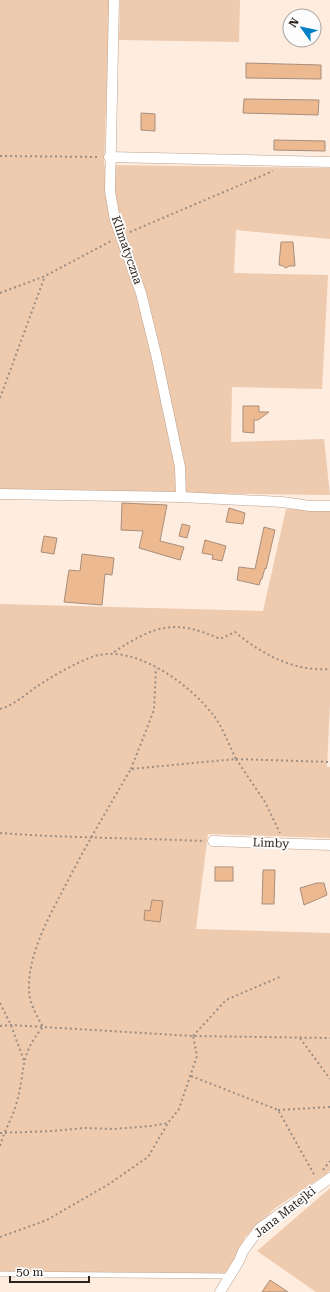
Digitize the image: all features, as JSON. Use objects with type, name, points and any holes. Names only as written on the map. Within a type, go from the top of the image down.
[{"type":"street","name":"Klimatyczna","points":[[114,0],[109,157],[110,192],[115,220],[122,236],[141,293],[157,361],[180,467],[181,497]]},
{"type":"street","points":[[109,157],[330,162]]},
{"type":"street","points":[[0,494],[181,497],[282,502],[310,506],[330,506]]},
{"type":"street","name":"Limby","points":[[212,841],[330,845]]},
{"type":"street","name":"Jana Matejki","points":[[220,1292],[240,1261],[243,1251],[260,1228],[330,1178]]},
{"type":"lane","points":[[0,1274],[230,1276]]},
{"type":"path","points":[[0,156],[109,157]]},
{"type":"path","points":[[0,292],[45,276],[122,236],[275,170]]},
{"type":"path","points":[[0,398],[45,276]]},
{"type":"path","points":[[0,709],[9,706],[38,686],[87,660],[113,653],[140,635],[172,626],[198,629],[220,639],[235,632],[249,644],[272,657],[303,668],[316,670],[330,669]]},
{"type":"path","points":[[113,653],[134,656],[156,668],[187,688],[214,716],[236,759],[265,802],[284,843]]},
{"type":"path","points":[[43,1026],[34,1011],[28,992],[30,970],[35,951],[53,910],[91,836],[132,769],[154,710],[156,668]]},
{"type":"path","points":[[132,769],[236,759],[330,762]]},
{"type":"path","points":[[0,833],[52,837],[91,836],[212,841]]},
{"type":"path","points":[[193,1036],[226,1000],[282,976]]},
{"type":"path","points":[[0,1003],[11,1025],[24,1061]]},
{"type":"path","points":[[0,1026],[43,1026],[193,1036],[330,1038]]},
{"type":"path","points":[[0,1146],[2,1133],[16,1105],[24,1061],[32,1040],[43,1026]]},
{"type":"path","points":[[0,1237],[47,1220],[110,1184],[148,1157],[168,1123],[179,1109],[191,1076],[196,1056],[193,1036]]},
{"type":"path","points":[[300,1038],[330,1079]]},
{"type":"path","points":[[191,1076],[278,1110],[330,1107]]},
{"type":"path","points":[[278,1110],[316,1179]]},
{"type":"path","points":[[2,1133],[84,1128],[120,1129],[168,1123]]},
{"type":"shaded area","points":[[0,0],[110,0],[104,165],[330,168],[330,239],[236,230],[234,273],[328,275],[322,389],[232,387],[231,442],[324,439],[330,495],[0,491]]},
{"type":"shaded area","points":[[120,0],[240,0],[239,42],[119,40]]},
{"type":"shaded area","points":[[286,509],[330,510],[330,703],[327,767],[330,767],[330,838],[208,834],[196,929],[330,933],[330,1171],[274,1209],[245,1237],[235,1258],[225,1273],[0,1272],[0,604],[263,611]]},
{"type":"shaded area","points":[[330,1188],[330,1292],[316,1292],[257,1251]]},
{"type":"building","points":[[246,63],[321,65],[321,79],[246,78]]},
{"type":"building","points":[[244,99],[319,100],[318,115],[243,113]]},
{"type":"building","points":[[141,113],[155,114],[155,131],[141,130]]},
{"type":"building","points":[[274,140],[325,141],[325,151],[274,150]]},
{"type":"building","points":[[281,242],[293,242],[295,266],[289,266],[286,268],[279,265]]},
{"type":"building","points":[[243,406],[259,406],[259,412],[269,412],[258,420],[254,420],[254,433],[243,432]]},
{"type":"building","points":[[122,503],[167,505],[160,541],[184,547],[180,560],[139,548],[143,531],[121,530]]},
{"type":"building","points":[[229,508],[245,513],[243,524],[226,522]]},
{"type":"building","points":[[182,524],[190,526],[187,538],[179,536]]},
{"type":"building","points":[[264,527],[275,530],[266,569],[265,568],[259,585],[237,580],[239,567],[255,569]]},
{"type":"building","points":[[44,536],[57,538],[54,554],[41,552]]},
{"type":"building","points":[[205,540],[226,546],[222,561],[212,559],[213,555],[202,553]]},
{"type":"building","points":[[82,554],[114,558],[112,575],[105,574],[102,605],[64,602],[69,570],[80,571]]},
{"type":"building","points":[[215,867],[233,867],[233,881],[215,881]]},
{"type":"building","points":[[263,870],[275,870],[274,904],[262,904]]},
{"type":"building","points":[[317,883],[324,883],[327,895],[304,905],[300,888]]},
{"type":"building","points":[[152,900],[163,901],[160,922],[144,920],[145,910],[150,911]]},
{"type":"building","points":[[270,1280],[288,1292],[262,1292]]}]
